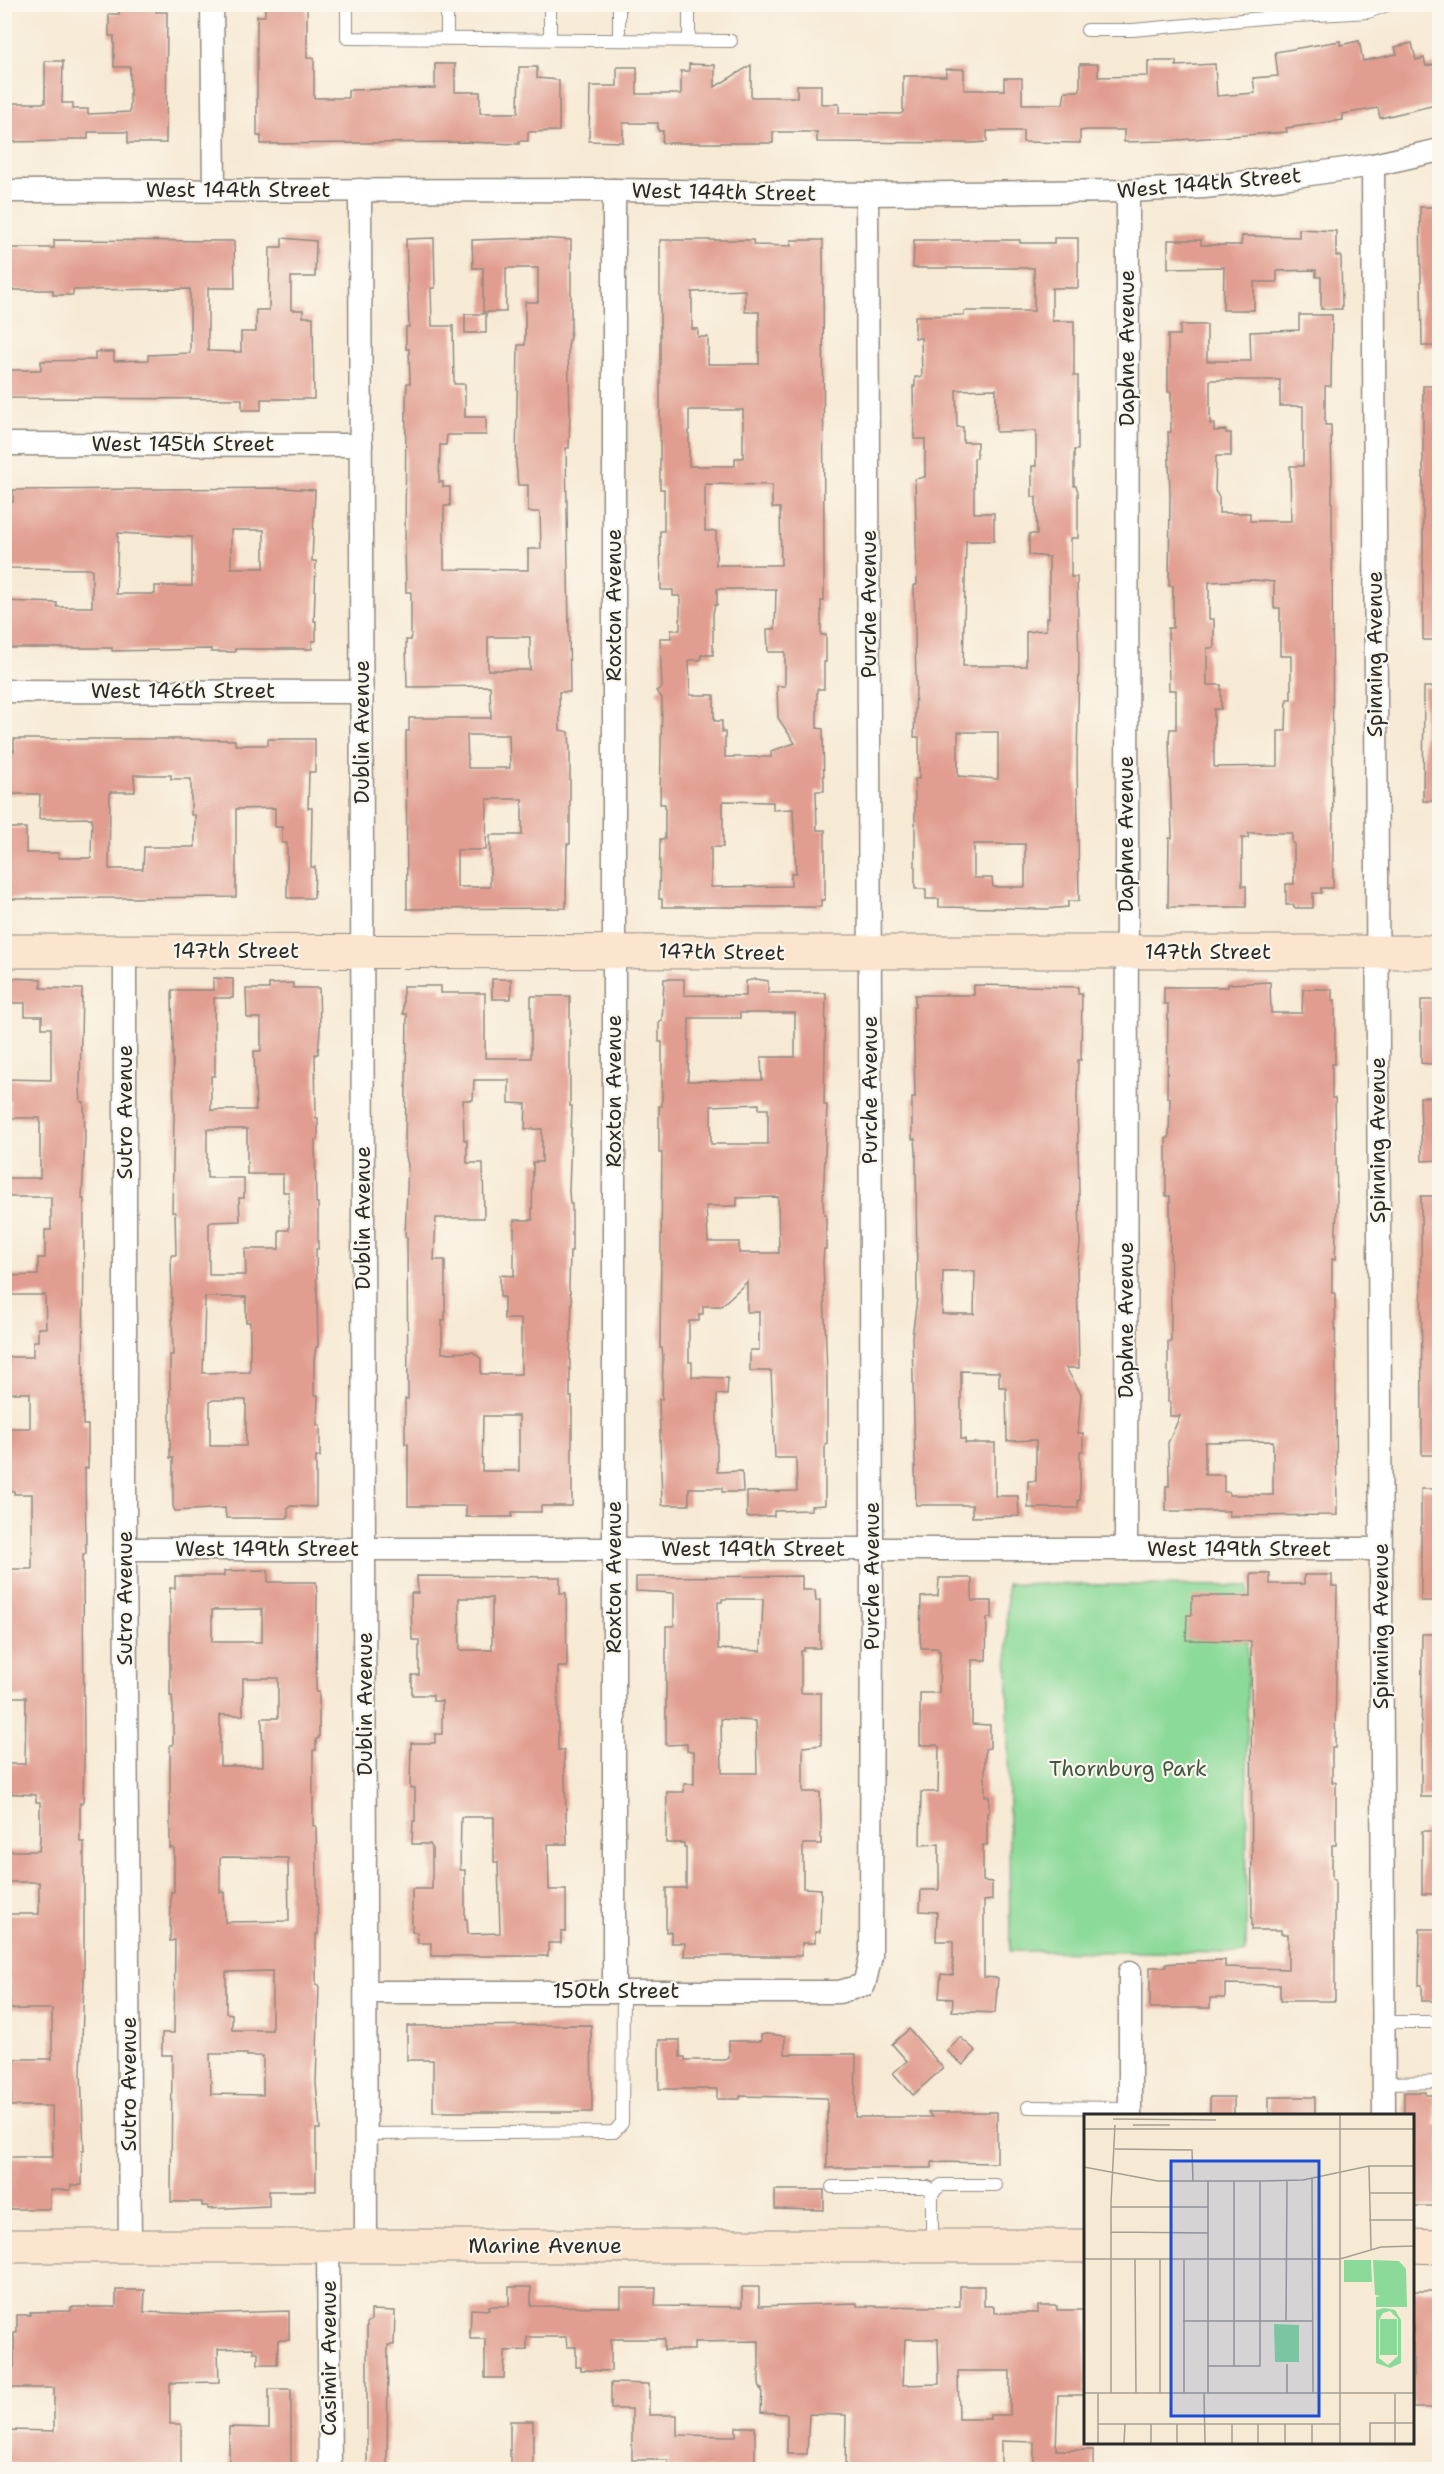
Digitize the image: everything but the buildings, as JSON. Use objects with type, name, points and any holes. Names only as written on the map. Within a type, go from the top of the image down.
[{"type":"street","points":[[212,4],[214,189]]},
{"type":"street","name":"West 144th Street","points":[[4,191],[614,190],[867,194],[1128,191],[1204,187],[1373,165],[1440,150]]},
{"type":"street","name":"Spinning Avenue","points":[[1373,165],[1384,2114]]},
{"type":"street","name":"Dublin Avenue","points":[[360,190],[366,2246]]},
{"type":"street","name":"Roxton Avenue","points":[[614,190],[614,1549],[619,1991]]},
{"type":"street","name":"Daphne Avenue","points":[[1126,1549],[1128,191]]},
{"type":"street","name":"Purche Avenue","points":[[864,1985],[871,1956],[872,1549],[867,194]]},
{"type":"street","name":"West 145th Street","points":[[4,444],[361,445]]},
{"type":"street","name":"West 146th Street","points":[[4,691],[362,692]]},
{"type":"street","name":"Sutro Avenue","points":[[125,950],[125,1549],[130,2246]]},
{"type":"street","name":"147th Street","points":[[4,951],[614,951],[870,954],[1440,952]]},
{"type":"street","name":"West 149th Street","points":[[125,1549],[1381,1549]]},
{"type":"street","points":[[1130,1972],[1130,2112]]},
{"type":"street","name":"150th Street","points":[[366,1992],[839,1992],[864,1985]]},
{"type":"street","name":"Marine Avenue","points":[[4,2246],[1084,2246]]},
{"type":"street","name":"Casimir Avenue","points":[[328,2246],[330,2469]]},
{"type":"street","points":[[1414,2246],[1440,2247]]},
{"type":"lane","points":[[347,4],[347,38],[619,38],[731,41]]},
{"type":"lane","points":[[447,4],[447,38]]},
{"type":"lane","points":[[550,4],[550,38]]},
{"type":"lane","points":[[619,4],[619,38]]},
{"type":"lane","points":[[689,4],[689,40]]},
{"type":"lane","points":[[1088,30],[1133,30],[1274,17],[1347,14],[1368,12],[1390,4]]},
{"type":"lane","points":[[366,2134],[614,2132],[621,2123],[619,1991]]},
{"type":"lane","points":[[1383,2022],[1440,2022]]},
{"type":"lane","points":[[1384,2083],[1440,2082]]},
{"type":"lane","points":[[1028,2107],[1130,2112]]},
{"type":"lane","points":[[932,2193],[941,2185],[996,2185]]},
{"type":"lane","points":[[832,2187],[928,2187],[932,2193],[932,2246]]},
{"type":"green space","name":"Thornburg Park","points":[[1007,1584],[1248,1586],[1246,1953],[1010,1951]]}]
